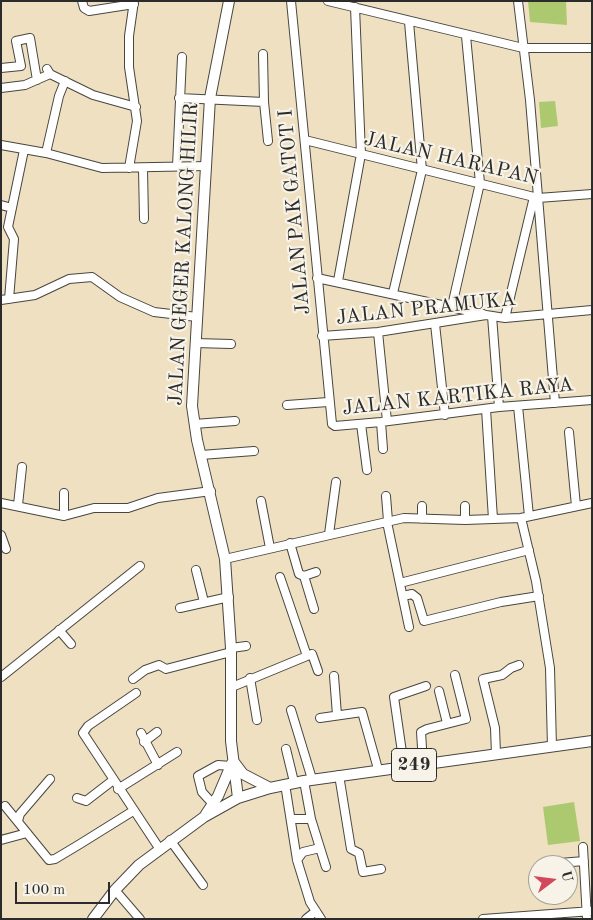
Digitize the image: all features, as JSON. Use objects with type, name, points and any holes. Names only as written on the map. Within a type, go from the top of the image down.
[{"type":"main road","name":"JALAN GEGER KALONG HILIR","points":[[229,1],[210,98],[192,406],[194,424],[225,558],[231,650],[232,764],[238,798]]},
{"type":"main road","name":"249","points":[[93,919],[115,890],[159,848],[204,817],[238,798],[270,788],[339,775],[592,741]]},
{"type":"main road","points":[[204,817],[213,804],[232,764],[244,774],[270,788]]},
{"type":"street","points":[[82,1],[84,8],[89,11],[134,3],[129,36],[129,66],[137,121],[129,168]]},
{"type":"street","name":"JALAN PAK GATOT I","points":[[291,1],[330,420]]},
{"type":"street","points":[[328,1],[466,36],[523,48],[592,48]]},
{"type":"street","points":[[518,1],[555,403]]},
{"type":"street","points":[[338,281],[361,154],[354,7]]},
{"type":"street","points":[[393,293],[422,170],[409,22]]},
{"type":"street","points":[[452,306],[480,183],[466,36]]},
{"type":"street","points":[[21,66],[16,40],[30,38],[37,80]]},
{"type":"street","points":[[263,54],[264,102],[268,141]]},
{"type":"street","points":[[177,166],[178,98],[182,58]]},
{"type":"street","points":[[1,68],[36,66]]},
{"type":"street","points":[[1,88],[25,85],[37,80],[48,71],[92,95],[136,107]]},
{"type":"street","points":[[46,153],[59,96],[66,81]]},
{"type":"street","points":[[178,98],[264,102]]},
{"type":"street","name":"JALAN HARAPAN","points":[[305,140],[536,197],[592,194]]},
{"type":"street","points":[[1,145],[46,153],[99,168],[143,169],[207,166]]},
{"type":"street","points":[[24,150],[8,227],[14,239],[5,299],[36,295],[69,279],[92,277],[120,297],[154,312],[196,317]]},
{"type":"street","points":[[143,169],[144,219]]},
{"type":"street","points":[[504,318],[536,197]]},
{"type":"street","points":[[1,205],[12,208]]},
{"type":"street","points":[[316,278],[393,293],[489,316],[499,407]]},
{"type":"street","name":"JALAN PRAMUKA","points":[[322,336],[378,332],[489,316],[504,318],[592,310]]},
{"type":"street","points":[[435,324],[445,415]]},
{"type":"street","points":[[378,332],[384,422],[383,449]]},
{"type":"street","points":[[195,343],[231,344]]},
{"type":"street","name":"JALAN KARTIKA RAYA","points":[[330,420],[335,426],[445,415],[499,407],[592,400]]},
{"type":"street","points":[[287,404],[328,402]]},
{"type":"street","points":[[518,406],[525,517],[529,550],[539,596],[550,678],[552,747]]},
{"type":"street","points":[[486,409],[493,519]]},
{"type":"street","points":[[194,424],[235,422]]},
{"type":"street","points":[[361,424],[367,470]]},
{"type":"street","points":[[569,432],[576,506]]},
{"type":"street","points":[[201,455],[219,452],[232,454],[254,451]]},
{"type":"street","points":[[18,505],[22,467]]},
{"type":"street","points":[[329,534],[336,482]]},
{"type":"street","points":[[1,503],[64,516],[94,508],[128,508],[158,498],[211,491]]},
{"type":"street","points":[[64,493],[64,516]]},
{"type":"street","points":[[386,496],[387,522],[410,627]]},
{"type":"street","points":[[261,501],[270,548]]},
{"type":"street","points":[[225,558],[404,518],[465,520],[525,517],[592,503]]},
{"type":"street","points":[[422,506],[422,519]]},
{"type":"street","points":[[465,506],[465,520]]},
{"type":"street","points":[[1,534],[6,548]]},
{"type":"street","points":[[290,543],[298,573],[304,576],[316,572]]},
{"type":"street","points":[[400,583],[529,550]]},
{"type":"street","points":[[1,677],[140,566]]},
{"type":"street","points":[[196,570],[204,602]]},
{"type":"street","points":[[304,576],[314,609]]},
{"type":"street","points":[[280,577],[306,656]]},
{"type":"street","points":[[403,596],[412,594],[418,598],[423,620],[500,602],[539,596]]},
{"type":"street","points":[[180,608],[229,597]]},
{"type":"street","points":[[59,630],[71,644]]},
{"type":"street","points":[[132,679],[145,670],[159,665],[166,669],[246,646]]},
{"type":"street","points":[[232,686],[312,654],[318,671]]},
{"type":"street","points":[[496,754],[494,728],[483,679],[502,675],[511,668],[519,666]]},
{"type":"street","points":[[423,763],[420,734],[427,729],[466,719],[455,675]]},
{"type":"street","points":[[334,676],[337,714]]},
{"type":"street","points":[[250,678],[257,720]]},
{"type":"street","points":[[404,766],[394,697],[396,694],[426,686]]},
{"type":"street","points":[[440,691],[447,724]]},
{"type":"street","points":[[136,693],[83,731],[84,736],[112,781],[159,848]]},
{"type":"street","points":[[291,710],[299,782],[291,818],[297,860],[310,902],[321,919]]},
{"type":"street","points":[[320,718],[337,714],[359,712],[363,714],[378,770]]},
{"type":"street","points":[[144,742],[157,732]]},
{"type":"street","points":[[141,733],[144,742],[158,765]]},
{"type":"street","points":[[286,749],[299,782],[326,867]]},
{"type":"street","points":[[118,789],[177,752]]},
{"type":"street","points":[[213,804],[202,792],[198,776],[218,765],[232,764]]},
{"type":"street","points":[[339,775],[351,849],[360,853],[363,872],[381,869]]},
{"type":"street","points":[[18,821],[20,814],[50,779]]},
{"type":"street","points":[[78,798],[86,801],[112,781]]},
{"type":"street","points":[[5,806],[46,859],[54,859],[132,811]]},
{"type":"street","points":[[291,818],[311,819]]},
{"type":"street","points":[[1,840],[27,833]]},
{"type":"street","points":[[170,840],[203,885]]},
{"type":"street","points":[[483,919],[589,913],[583,847]]},
{"type":"street","points":[[297,860],[303,852],[320,848]]},
{"type":"street","points":[[578,862],[584,861]]},
{"type":"street","points":[[115,890],[140,919]]},
{"type":"street","points":[[306,919],[316,911]]},
{"type":"green space","points":[[528,1],[566,1],[567,25],[530,22]]},
{"type":"green space","points":[[555,101],[558,126],[541,128],[539,102]]},
{"type":"green space","points":[[574,802],[580,841],[548,845],[543,807]]}]
